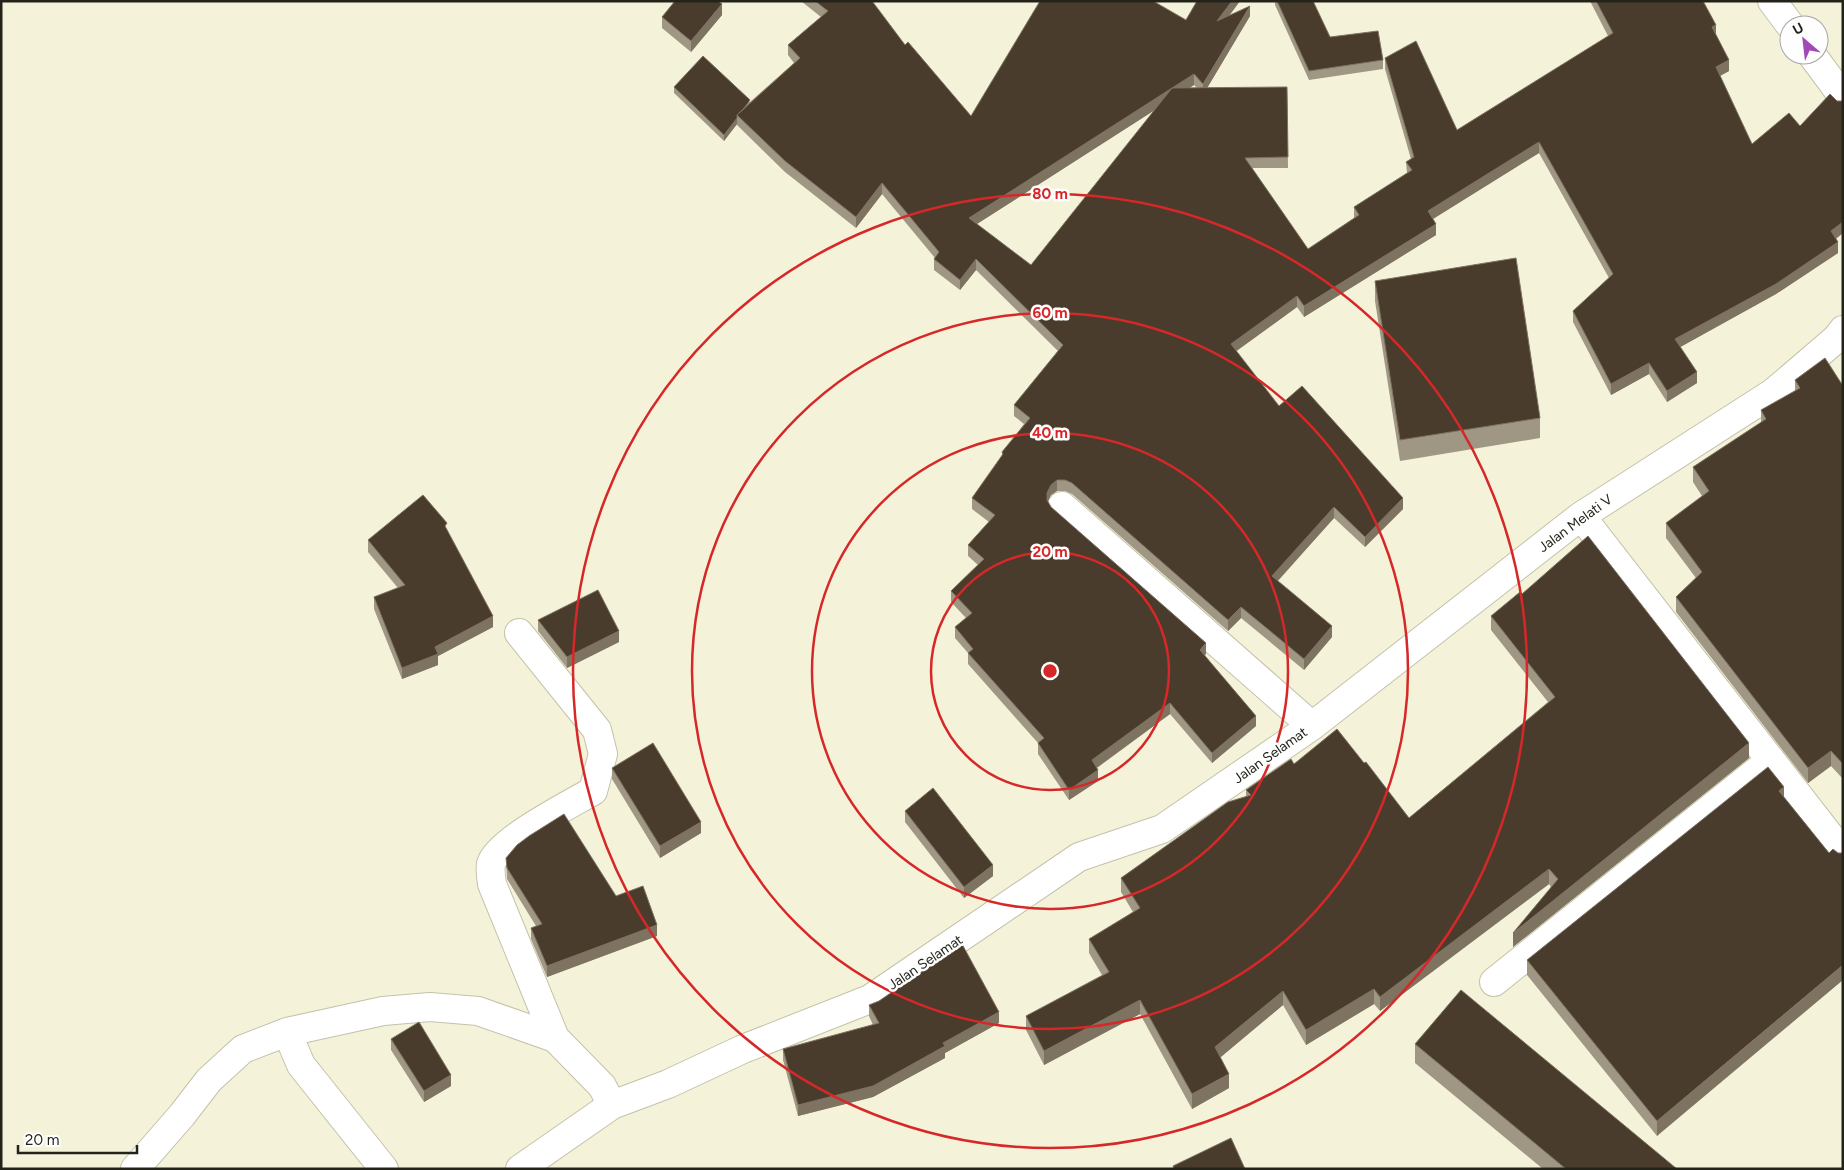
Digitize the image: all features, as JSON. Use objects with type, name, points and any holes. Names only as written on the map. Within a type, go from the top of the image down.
[{"type":"street","points":[[1772,1],[1782,15]]},
{"type":"street","points":[[1819,65],[1843,97]]},
{"type":"street","name":"Jalan Melati V","points":[[1312,726],[1581,516],[1774,392],[1836,339],[1843,330]]},
{"type":"street","points":[[1062,506],[1312,726]]},
{"type":"street","points":[[1581,516],[1843,853]]},
{"type":"street","points":[[519,632],[597,730],[603,754],[593,791],[518,836],[502,848],[491,864],[492,884],[555,1038],[602,1086],[612,1105]]},
{"type":"street","name":"Jalan Selamat","points":[[520,1169],[612,1105],[668,1084],[743,1049],[870,999],[1079,857],[1162,830],[1312,726]]},
{"type":"street","points":[[1494,982],[1772,760]]},
{"type":"street","points":[[135,1169],[209,1080],[243,1049],[288,1032],[383,1011],[430,1007],[478,1011],[555,1038]]},
{"type":"street","points":[[288,1032],[301,1065],[384,1169]]},
{"type":"building","points":[[675,1],[718,1],[722,4],[691,41],[662,17]]},
{"type":"building","points":[[815,1],[872,1],[905,45],[908,42],[971,116],[1040,1],[1153,1],[1186,20],[1197,1],[1232,1],[1217,21],[1250,6],[1203,84],[1194,74],[1172,88],[1287,87],[1288,157],[1245,158],[1308,249],[1359,215],[1354,207],[1412,170],[1406,162],[1414,157],[1385,58],[1416,41],[1457,130],[1613,33],[1596,1],[1703,1],[1716,25],[1712,27],[1729,60],[1716,67],[1752,144],[1789,113],[1800,126],[1830,94],[1837,101],[1843,101],[1843,222],[1831,231],[1838,242],[1776,284],[1675,339],[1697,372],[1667,391],[1649,363],[1611,384],[1573,311],[1613,274],[1539,142],[1428,211],[1436,224],[1304,306],[1297,296],[1231,344],[1279,406],[1302,386],[1403,498],[1365,537],[1334,507],[1272,576],[1332,626],[1304,659],[1241,607],[1228,620],[1072,483],[1065,480],[1057,480],[1051,485],[1047,493],[1047,500],[1051,507],[1206,643],[1200,650],[1256,716],[1212,753],[1170,703],[1092,760],[1098,770],[1069,790],[1038,743],[1044,738],[968,653],[973,649],[955,627],[972,613],[951,591],[984,559],[968,545],[995,515],[972,498],[1003,454],[1002,452],[1030,418],[1014,405],[1063,345],[976,259],[960,280],[934,259],[939,252],[882,183],[856,217],[785,161],[737,115],[800,58],[788,45],[828,11]],"holes":[[[1172,88],[1031,265],[969,218]]]},
{"type":"building","points":[[1277,1],[1313,1],[1330,37],[1378,31],[1383,60],[1309,71]]},
{"type":"building","points":[[703,56],[750,100],[724,135],[674,87]]},
{"type":"building","points":[[1516,258],[1540,418],[1400,440],[1375,281]]},
{"type":"building","points":[[1825,358],[1843,386],[1843,764],[1831,751],[1808,768],[1676,597],[1702,572],[1666,523],[1709,491],[1693,467],[1766,419],[1761,410],[1800,388],[1795,380]]},
{"type":"building","points":[[423,495],[447,523],[445,526],[493,616],[435,647],[438,654],[402,668],[374,597],[405,585],[368,540]]},
{"type":"building","points":[[1588,536],[1749,743],[1513,933],[1558,879],[1549,869],[1380,997],[1374,989],[1306,1030],[1283,991],[1215,1047],[1229,1074],[1192,1094],[1140,1000],[1044,1051],[1026,1016],[1109,972],[1089,939],[1140,908],[1121,878],[1228,802],[1251,795],[1246,790],[1291,759],[1294,764],[1337,729],[1364,763],[1366,762],[1409,818],[1555,697],[1491,616],[1520,592],[1522,594]]},
{"type":"building","points":[[598,590],[619,631],[567,657],[538,620]]},
{"type":"building","points":[[653,743],[701,822],[660,846],[612,768]]},
{"type":"building","points":[[1768,767],[1784,787],[1779,791],[1829,853],[1833,849],[1838,853],[1843,853],[1843,965],[1657,1121],[1527,960]]},
{"type":"building","points":[[933,788],[993,865],[964,887],[905,811]]},
{"type":"building","points":[[564,814],[616,896],[643,886],[657,925],[547,966],[531,928],[542,924],[507,868],[506,858],[517,845]]},
{"type":"building","points":[[962,944],[999,1012],[943,1043],[945,1046],[873,1086],[798,1105],[783,1049],[879,1023],[869,1005],[879,1001]]},
{"type":"building","points":[[1461,990],[1677,1169],[1566,1169],[1415,1044]]},
{"type":"building","points":[[419,1022],[451,1075],[424,1091],[391,1039]]},
{"type":"building","points":[[1231,1138],[1245,1169],[1174,1169],[1173,1166]]}]
